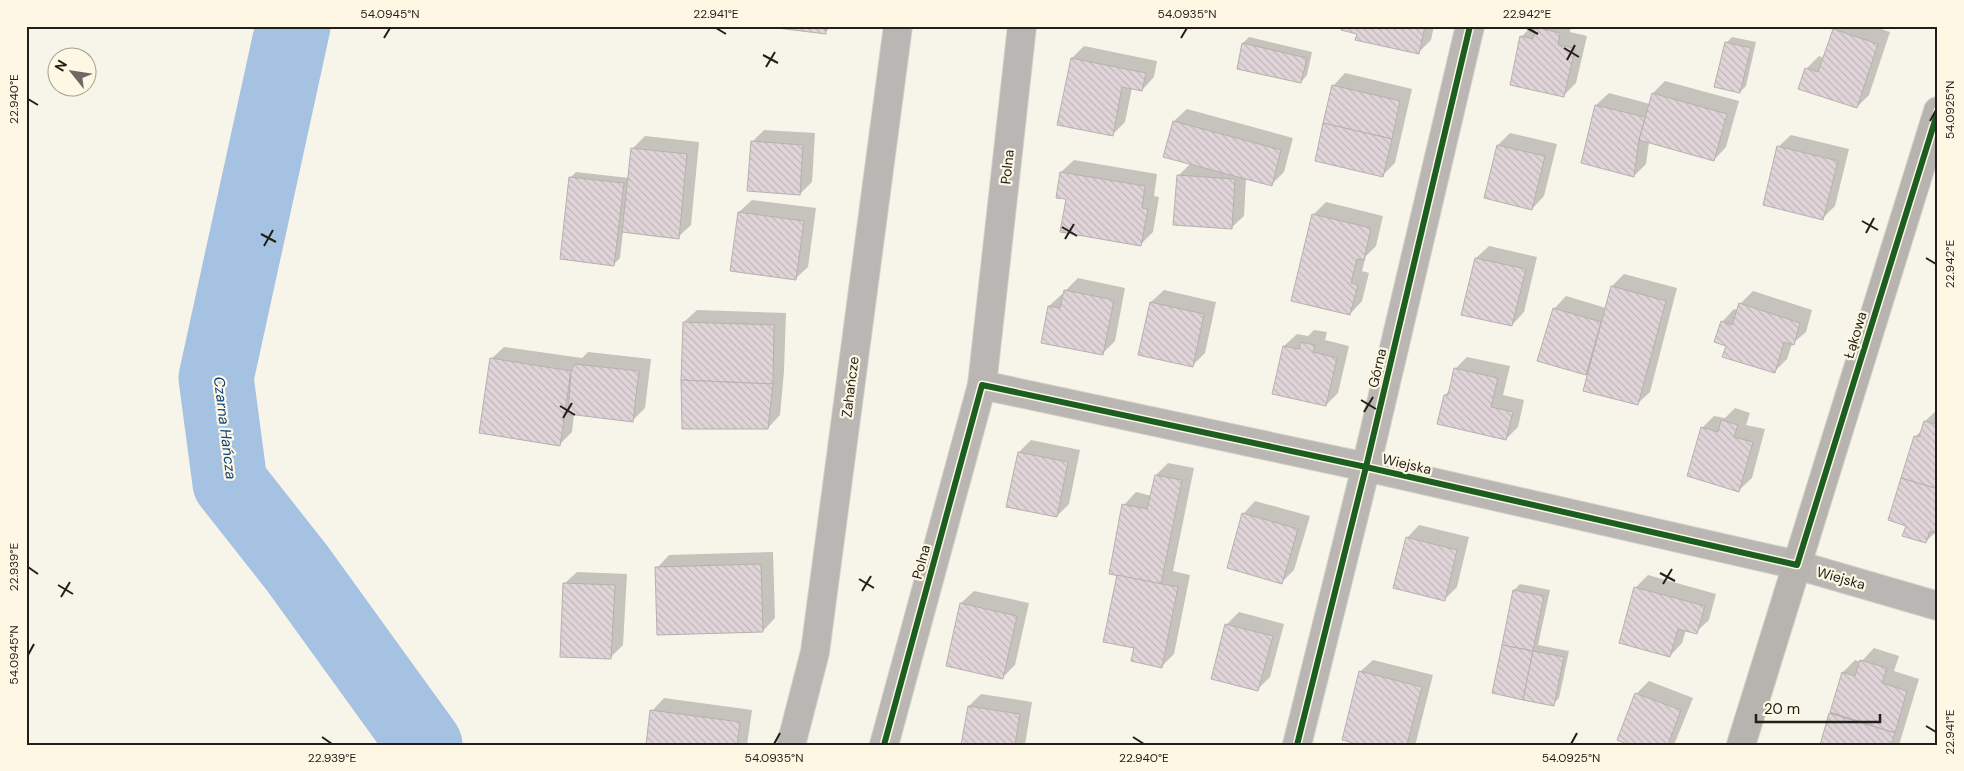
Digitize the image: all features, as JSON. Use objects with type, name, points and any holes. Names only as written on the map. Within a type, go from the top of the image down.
[{"type":"street","name":"Zahańcze","points":[[791,745],[815,652],[898,26]]},
{"type":"street","name":"Polna","points":[[884,745],[982,385],[1022,26]]},
{"type":"street","name":"Górna","points":[[1297,745],[1366,467],[1470,26]]},
{"type":"street","name":"Łąkowa","points":[[1741,745],[1938,112]]},
{"type":"street","name":"Wiejska","points":[[982,385],[1366,467],[1797,565],[1938,606]]},
{"type":"building","points":[[761,26],[826,26],[826,34]]},
{"type":"building","points":[[1342,26],[1425,26],[1419,54],[1355,40],[1357,34],[1341,30]]},
{"type":"building","points":[[1535,27],[1560,33],[1558,45],[1575,48],[1564,97],[1510,85],[1520,36],[1533,39]]},
{"type":"building","points":[[1833,29],[1878,44],[1857,108],[1798,89],[1805,68],[1818,72]]},
{"type":"building","points":[[1725,42],[1751,48],[1740,93],[1714,87]]},
{"type":"building","points":[[1242,43],[1307,58],[1301,83],[1237,69]]},
{"type":"building","points":[[1071,58],[1146,73],[1142,91],[1122,87],[1113,136],[1057,125]]},
{"type":"building","points":[[1332,85],[1400,101],[1392,139],[1323,123]]},
{"type":"building","points":[[1652,93],[1727,114],[1714,161],[1639,140]]},
{"type":"building","points":[[1595,105],[1645,117],[1639,140],[1634,177],[1581,163]]},
{"type":"building","points":[[1173,121],[1281,150],[1272,186],[1163,157]]},
{"type":"building","points":[[1323,123],[1392,139],[1383,177],[1315,161]]},
{"type":"building","points":[[751,141],[803,145],[800,195],[747,191]]},
{"type":"building","points":[[1497,145],[1545,156],[1532,210],[1484,198]]},
{"type":"building","points":[[1777,146],[1838,161],[1823,220],[1763,205]]},
{"type":"building","points":[[631,148],[687,154],[679,239],[622,232]]},
{"type":"building","points":[[1060,172],[1145,186],[1142,208],[1148,209],[1141,246],[1060,232],[1066,199],[1056,198]]},
{"type":"building","points":[[1177,175],[1235,179],[1232,229],[1173,225]]},
{"type":"building","points":[[569,177],[624,183],[614,266],[560,259]]},
{"type":"building","points":[[738,212],[804,221],[796,280],[730,271]]},
{"type":"building","points":[[1312,214],[1371,228],[1364,260],[1357,259],[1351,283],[1358,285],[1350,315],[1291,301]]},
{"type":"building","points":[[1475,258],[1526,269],[1512,326],[1461,315]]},
{"type":"building","points":[[1611,286],[1666,301],[1638,405],[1583,391]]},
{"type":"building","points":[[1064,290],[1114,300],[1103,355],[1041,343],[1048,306],[1060,308]]},
{"type":"building","points":[[1150,302],[1204,314],[1193,367],[1138,355]]},
{"type":"building","points":[[1739,303],[1800,323],[1794,345],[1784,342],[1775,373],[1722,357],[1726,346],[1714,342],[1721,321],[1732,325]]},
{"type":"building","points":[[1553,308],[1601,322],[1586,375],[1537,361]]},
{"type":"building","points":[[683,322],[774,325],[773,384],[681,380]]},
{"type":"building","points":[[1301,342],[1315,345],[1313,352],[1337,358],[1326,406],[1272,394],[1283,346],[1299,349]]},
{"type":"building","points":[[490,358],[571,371],[560,446],[479,433]]},
{"type":"building","points":[[575,364],[639,371],[633,422],[568,414],[571,371]]},
{"type":"building","points":[[1454,368],[1498,378],[1491,407],[1513,412],[1506,440],[1437,424],[1444,395],[1448,395]]},
{"type":"building","points":[[681,380],[773,384],[768,429],[682,429]]},
{"type":"building","points":[[1721,420],[1738,425],[1734,437],[1753,442],[1739,492],[1687,476],[1701,427],[1718,432]]},
{"type":"building","points":[[1924,421],[1938,425],[1938,489],[1901,478],[1914,436],[1919,437]]},
{"type":"building","points":[[1018,452],[1068,462],[1057,517],[1006,507]]},
{"type":"building","points":[[1155,475],[1182,480],[1161,584],[1109,574],[1122,504],[1147,509]]},
{"type":"building","points":[[1901,478],[1938,489],[1938,534],[1930,531],[1926,543],[1902,536],[1906,526],[1888,520]]},
{"type":"building","points":[[1242,513],[1298,529],[1282,584],[1227,568]]},
{"type":"building","points":[[1406,537],[1457,550],[1445,601],[1393,588]]},
{"type":"building","points":[[761,564],[763,632],[657,635],[655,567]]},
{"type":"building","points":[[1117,575],[1178,587],[1162,668],[1131,661],[1134,648],[1103,642]]},
{"type":"building","points":[[563,583],[615,585],[611,659],[560,657]]},
{"type":"building","points":[[1634,587],[1705,606],[1697,634],[1678,629],[1670,657],[1619,643]]},
{"type":"building","points":[[1513,590],[1544,596],[1533,651],[1502,645]]},
{"type":"building","points":[[960,603],[1017,616],[1003,679],[946,666]]},
{"type":"building","points":[[1225,624],[1273,636],[1258,691],[1211,679]]},
{"type":"building","points":[[1502,645],[1533,651],[1523,700],[1492,693]]},
{"type":"building","points":[[1533,651],[1564,657],[1554,706],[1523,700]]},
{"type":"building","points":[[1860,660],[1887,668],[1882,683],[1907,691],[1895,733],[1830,712],[1842,672],[1855,676]]},
{"type":"building","points":[[1359,671],[1422,687],[1407,745],[1360,745],[1342,740]]},
{"type":"building","points":[[1635,693],[1681,710],[1668,745],[1629,745],[1617,740]]},
{"type":"building","points":[[968,706],[1020,714],[1015,745],[961,745]]},
{"type":"building","points":[[650,710],[740,722],[737,745],[646,745]]},
{"type":"building","points":[[1829,713],[1895,733],[1891,745],[1820,745]]},
{"type":"waterway","name":"Czarna Hańcza","points":[[293,26],[216,378],[230,483],[297,568],[425,745]]},
{"type":"cycle path","points":[[1297,745],[1366,467],[1470,26]]},
{"type":"cycle path","points":[[884,745],[982,385],[1366,467],[1797,565],[1938,111]]}]
